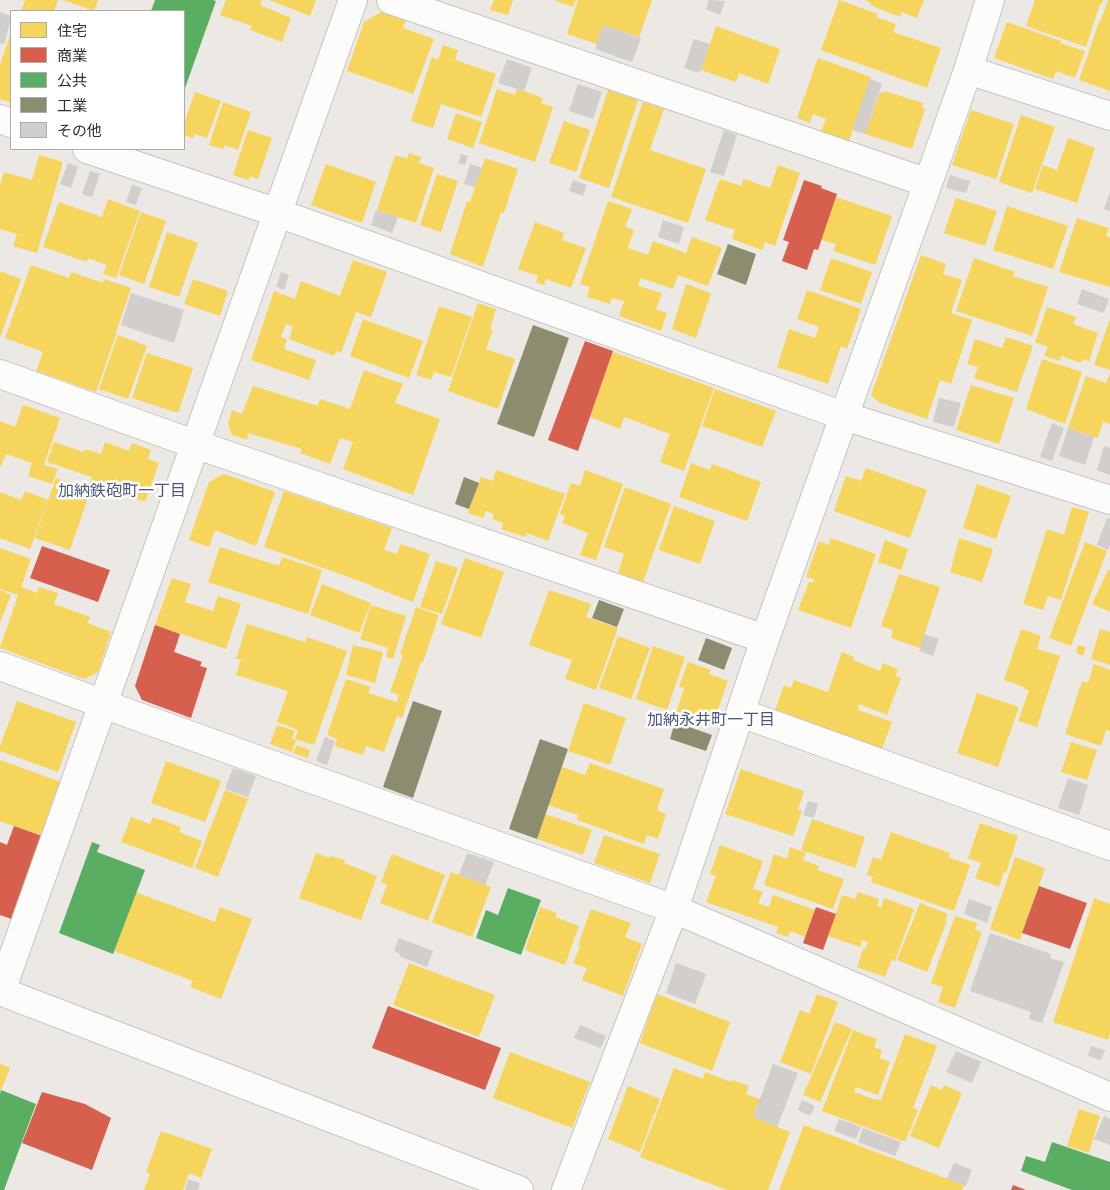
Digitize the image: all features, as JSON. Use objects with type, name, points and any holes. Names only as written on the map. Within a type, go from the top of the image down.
[{"type":"street","points":[[353,0],[0,991],[519,1190]]},
{"type":"street","points":[[391,0],[928,183]]},
{"type":"street","points":[[566,1190],[674,909],[765,639],[968,70],[990,0]]},
{"type":"street","points":[[968,70],[1110,116]]},
{"type":"street","points":[[90,150],[278,213],[844,416],[1110,500]]},
{"type":"street","points":[[0,374],[196,444],[765,639]]},
{"type":"street","points":[[0,666],[674,909],[1110,1097]]},
{"type":"street","points":[[741,714],[1110,846]]},
{"type":"building: 住宅","points":[[25,0],[58,0],[54,10],[21,10]]},
{"type":"building: 住宅","points":[[63,0],[98,0],[94,10]]},
{"type":"building: 住宅","points":[[226,0],[260,0],[262,1],[260,5],[291,18],[282,42],[250,30],[252,26],[220,15]]},
{"type":"building: 住宅","points":[[269,0],[316,0],[310,16]]},
{"type":"building: 住宅","points":[[494,0],[513,0],[508,15],[490,10]]},
{"type":"building: 住宅","points":[[554,0],[576,0],[573,7]]},
{"type":"building: 住宅","points":[[578,0],[652,0],[639,37],[603,25],[597,44],[567,34]]},
{"type":"building: 住宅","points":[[839,0],[878,14],[876,17],[896,24],[893,32],[941,48],[927,88],[821,50]]},
{"type":"building: 住宅","points":[[864,0],[924,0],[917,18],[902,12],[900,17],[870,5],[871,3]]},
{"type":"building: 住宅","points":[[1035,0],[1103,0],[1086,47],[1026,26]]},
{"type":"building: 住宅","points":[[1108,0],[1110,0],[1110,91],[1079,80]]},
{"type":"building: 住宅","points":[[383,11],[406,19],[403,28],[434,39],[413,94],[347,71],[364,22]]},
{"type":"building: 住宅","points":[[1007,22],[1085,51],[1075,78],[1056,71],[1053,79],[994,58]]},
{"type":"building: 住宅","points":[[716,26],[780,49],[768,84],[739,73],[736,82],[701,70]]},
{"type":"building: 住宅","points":[[10,36],[10,103],[0,99],[0,65]]},
{"type":"building: 住宅","points":[[443,45],[458,50],[455,60],[496,74],[481,117],[441,104],[433,128],[411,121],[432,57],[438,60]]},
{"type":"building: 住宅","points":[[818,58],[871,77],[849,141],[821,131],[826,119],[813,114],[810,123],[797,118]]},
{"type":"building: 住宅","points":[[497,89],[515,95],[517,89],[524,91],[543,98],[541,103],[553,107],[535,162],[479,143]]},
{"type":"building: 住宅","points":[[608,90],[638,100],[609,188],[579,178]]},
{"type":"building: 住宅","points":[[885,91],[923,103],[922,107],[925,109],[912,149],[865,134],[880,92],[884,93]]},
{"type":"building: 住宅","points":[[195,92],[221,101],[207,138],[195,134],[193,138],[185,135],[185,121]]},
{"type":"building: 住宅","points":[[223,102],[251,112],[238,150],[225,145],[223,149],[209,145]]},
{"type":"building: 住宅","points":[[643,102],[664,109],[650,150],[706,169],[688,223],[611,197]]},
{"type":"building: 住宅","points":[[971,110],[1014,124],[996,179],[952,165]]},
{"type":"building: 住宅","points":[[456,113],[482,122],[473,148],[447,139]]},
{"type":"building: 住宅","points":[[1021,115],[1055,127],[1032,193],[999,182]]},
{"type":"building: 住宅","points":[[564,121],[590,130],[576,172],[549,163]]},
{"type":"building: 住宅","points":[[248,130],[272,138],[258,179],[250,176],[249,180],[233,175]]},
{"type":"building: 住宅","points":[[1068,138],[1095,148],[1077,203],[1035,189],[1043,165],[1057,170]]},
{"type":"building: 住宅","points":[[409,153],[421,157],[419,163],[434,168],[416,223],[377,210],[395,155],[407,159]]},
{"type":"building: 住宅","points":[[39,155],[63,162],[37,253],[13,246],[17,234],[0,229],[0,185],[4,172],[32,180]]},
{"type":"building: 住宅","points":[[485,158],[518,169],[504,213],[501,212],[483,267],[450,254],[467,201],[470,202]]},
{"type":"building: 住宅","points":[[326,164],[376,182],[362,223],[311,205]]},
{"type":"building: 住宅","points":[[778,165],[800,173],[775,246],[765,242],[762,250],[732,239],[735,230],[705,220],[720,179],[741,186],[744,179],[770,188]]},
{"type":"building: 住宅","points":[[437,174],[458,181],[441,232],[420,225]]},
{"type":"building: 住宅","points":[[836,197],[892,216],[875,265],[833,251],[836,244],[821,240]]},
{"type":"building: 住宅","points":[[956,198],[997,211],[985,246],[944,233]]},
{"type":"building: 住宅","points":[[108,199],[140,211],[116,278],[103,274],[107,265],[88,258],[87,262],[43,247],[59,202],[102,217]]},
{"type":"building: 住宅","points":[[608,201],[632,209],[625,227],[634,230],[628,248],[648,255],[653,241],[686,253],[692,237],[722,248],[708,286],[678,275],[673,289],[641,278],[638,286],[662,293],[656,309],[667,313],[661,331],[619,316],[624,301],[612,298],[610,304],[587,297],[590,287],[580,284]]},
{"type":"building: 住宅","points":[[1007,206],[1068,226],[1053,269],[993,250]]},
{"type":"building: 住宅","points":[[141,212],[166,221],[144,284],[119,275]]},
{"type":"building: 住宅","points":[[1077,218],[1109,228],[1106,236],[1110,237],[1110,287],[1059,272]]},
{"type":"building: 住宅","points":[[535,222],[564,233],[562,240],[586,248],[571,288],[546,279],[544,285],[536,282],[538,276],[518,269]]},
{"type":"building: 住宅","points":[[167,232],[198,243],[179,297],[149,287]]},
{"type":"building: 住宅","points":[[921,255],[946,264],[943,274],[962,280],[951,313],[972,320],[951,384],[940,380],[927,419],[880,403],[871,395]]},
{"type":"building: 住宅","points":[[831,258],[872,272],[861,304],[820,290]]},
{"type":"building: 住宅","points":[[974,258],[1015,272],[1013,276],[1048,287],[1032,336],[956,311]]},
{"type":"building: 住宅","points":[[353,260],[387,272],[371,317],[356,312],[341,353],[336,351],[334,356],[289,339],[293,327],[286,324],[281,337],[287,339],[284,349],[316,360],[309,380],[251,360],[274,291],[295,299],[301,281],[340,296]]},
{"type":"building: 住宅","points":[[31,265],[69,278],[71,272],[103,283],[104,279],[131,288],[96,392],[36,371],[43,352],[5,338]]},
{"type":"building: 住宅","points":[[0,271],[21,279],[0,338]]},
{"type":"building: 住宅","points":[[193,279],[228,291],[220,316],[184,304]]},
{"type":"building: 住宅","points":[[686,284],[711,293],[696,338],[672,329]]},
{"type":"building: 住宅","points":[[807,290],[861,309],[847,349],[841,346],[828,384],[777,367],[789,329],[815,338],[819,327],[797,319]]},
{"type":"building: 住宅","points":[[478,303],[496,309],[490,329],[493,329],[486,349],[515,359],[498,409],[448,391]]},
{"type":"building: 住宅","points":[[439,306],[472,317],[451,377],[434,372],[431,380],[416,375]]},
{"type":"building: 住宅","points":[[1047,307],[1076,317],[1073,324],[1098,333],[1089,361],[1082,359],[1081,363],[1061,356],[1060,361],[1044,356],[1048,347],[1035,342]]},
{"type":"building: 住宅","points":[[363,319],[423,341],[409,378],[350,356]]},
{"type":"building: 住宅","points":[[1110,319],[1110,370],[1094,365]]},
{"type":"building: 住宅","points":[[118,335],[147,346],[128,399],[99,389]]},
{"type":"building: 住宅","points":[[1006,337],[1033,346],[1017,392],[974,378],[978,367],[967,364],[975,339],[1002,348]]},
{"type":"building: 住宅","points":[[613,352],[714,388],[684,471],[660,462],[670,434],[624,417],[620,429],[590,417]]},
{"type":"building: 住宅","points":[[147,353],[193,368],[178,413],[132,398]]},
{"type":"building: 住宅","points":[[1042,359],[1082,372],[1065,424],[1026,409]]},
{"type":"building: 住宅","points":[[364,370],[403,384],[395,403],[440,419],[413,495],[343,469],[353,442],[340,438],[330,464],[300,453],[302,449],[248,433],[247,440],[232,435],[228,424],[232,410],[242,414],[253,386],[318,406],[320,399],[350,409]]},
{"type":"building: 住宅","points":[[1110,373],[1110,424],[1103,422],[1098,438],[1068,428],[1086,376],[1106,383]]},
{"type":"building: 住宅","points":[[971,385],[1014,398],[999,444],[956,430]]},
{"type":"building: 住宅","points":[[715,389],[776,411],[762,447],[702,426]]},
{"type":"building: 住宅","points":[[23,405],[60,418],[44,465],[58,469],[52,484],[28,476],[32,463],[6,454],[0,468],[0,421],[15,427]]},
{"type":"building: 住宅","points":[[54,442],[84,452],[85,449],[101,454],[105,442],[129,451],[132,443],[151,450],[148,459],[159,463],[145,502],[90,483],[92,477],[47,462]]},
{"type":"building: 住宅","points":[[691,463],[710,470],[712,464],[761,482],[747,521],[679,497]]},
{"type":"building: 住宅","points":[[866,468],[927,490],[910,538],[834,511],[846,476],[861,481]]},
{"type":"building: 住宅","points":[[496,470],[565,494],[548,541],[527,533],[526,537],[501,529],[503,523],[492,519],[494,514],[486,511],[483,518],[468,513],[481,477],[493,481]]},
{"type":"building: 住宅","points":[[585,470],[623,484],[596,560],[580,555],[588,533],[562,523],[565,516],[560,514],[571,483],[580,486]]},
{"type":"building: 住宅","points":[[224,474],[275,492],[256,546],[215,530],[209,547],[189,540],[209,482]]},
{"type":"building: 住宅","points":[[56,478],[73,484],[71,489],[89,495],[70,550],[35,538]]},
{"type":"building: 住宅","points":[[977,484],[1011,496],[996,539],[963,528]]},
{"type":"building: 住宅","points":[[625,487],[671,504],[643,582],[618,574],[624,554],[604,547]]},
{"type":"building: 住宅","points":[[25,491],[48,500],[30,549],[0,538],[0,492],[21,500]]},
{"type":"building: 住宅","points":[[284,491],[392,528],[384,550],[397,554],[401,544],[430,554],[413,602],[264,547]]},
{"type":"building: 住宅","points":[[674,506],[715,521],[700,564],[659,550]]},
{"type":"building: 住宅","points":[[1072,507],[1089,512],[1061,600],[1048,596],[1043,610],[1023,604],[1047,529],[1064,535]]},
{"type":"building: 住宅","points":[[831,538],[876,554],[851,628],[798,610],[809,582],[813,583],[814,579],[806,577],[819,541],[829,545]]},
{"type":"building: 住宅","points":[[959,538],[993,549],[982,582],[950,572]]},
{"type":"building: 住宅","points":[[885,540],[908,549],[901,570],[878,562]]},
{"type":"building: 住宅","points":[[1085,542],[1107,551],[1071,646],[1049,638]]},
{"type":"building: 住宅","points":[[220,547],[279,566],[282,557],[322,570],[308,614],[208,582]]},
{"type":"building: 住宅","points":[[0,548],[31,559],[21,587],[37,593],[39,587],[58,593],[54,604],[90,617],[87,623],[111,632],[98,672],[84,679],[0,648],[18,595],[0,589]]},
{"type":"building: 住宅","points":[[465,558],[504,572],[481,638],[441,624]]},
{"type":"building: 住宅","points":[[436,561],[458,568],[442,614],[420,607]]},
{"type":"building: 住宅","points":[[1108,570],[1110,570],[1110,612],[1092,604]]},
{"type":"building: 住宅","points":[[899,574],[940,587],[920,648],[891,638],[893,630],[881,626]]},
{"type":"building: 住宅","points":[[172,578],[191,584],[185,602],[213,611],[218,596],[241,604],[226,649],[155,625]]},
{"type":"building: 住宅","points":[[322,584],[371,603],[359,633],[310,615]]},
{"type":"building: 住宅","points":[[0,590],[11,595],[0,623]]},
{"type":"building: 住宅","points":[[549,590],[591,604],[586,617],[618,628],[596,690],[565,679],[572,660],[529,645]]},
{"type":"building: 住宅","points":[[371,605],[406,616],[393,659],[386,657],[388,648],[360,639]]},
{"type":"building: 住宅","points":[[416,607],[439,615],[402,718],[397,716],[384,752],[366,746],[363,755],[335,746],[337,739],[327,735],[346,679],[371,687],[368,693],[397,702],[399,695],[390,692],[403,655],[400,654]]},
{"type":"building: 住宅","points":[[247,624],[305,642],[307,637],[347,651],[314,745],[295,739],[298,730],[277,722],[288,691],[236,675],[241,660],[236,659]]},
{"type":"building: 住宅","points":[[1021,629],[1041,636],[1037,649],[1060,656],[1037,727],[1018,721],[1029,691],[1024,687],[1004,680]]},
{"type":"building: 住宅","points":[[1100,629],[1110,632],[1110,665],[1091,659]]},
{"type":"building: 住宅","points":[[618,636],[650,648],[631,699],[599,688]]},
{"type":"building: 住宅","points":[[353,645],[383,652],[375,683],[346,675]]},
{"type":"building: 住宅","points":[[1078,645],[1086,647],[1083,656],[1076,653]]},
{"type":"building: 住宅","points":[[653,646],[685,657],[667,710],[636,699]]},
{"type":"building: 住宅","points":[[842,652],[854,657],[853,660],[880,671],[883,663],[898,669],[895,676],[901,678],[887,715],[859,704],[858,710],[892,722],[882,749],[775,710],[784,685],[791,688],[794,680],[828,692]]},
{"type":"building: 住宅","points":[[688,662],[711,670],[709,674],[728,681],[712,726],[676,713],[684,688],[679,687]]},
{"type":"building: 住宅","points":[[1094,664],[1110,670],[1110,731],[1106,730],[1101,746],[1065,734],[1082,681],[1088,683]]},
{"type":"building: 住宅","points":[[977,693],[1019,707],[998,767],[957,753]]},
{"type":"building: 住宅","points":[[17,701],[76,722],[58,772],[0,751],[0,746]]},
{"type":"building: 住宅","points":[[584,703],[626,718],[610,765],[568,751]]},
{"type":"building: 住宅","points":[[277,725],[295,731],[292,739],[296,740],[292,752],[270,744]]},
{"type":"building: 住宅","points":[[1071,742],[1097,750],[1087,780],[1061,772]]},
{"type":"building: 住宅","points":[[297,745],[310,750],[308,758],[293,753]]},
{"type":"building: 住宅","points":[[0,760],[61,782],[42,836],[0,821]]},
{"type":"building: 住宅","points":[[166,761],[221,781],[205,822],[151,803]]},
{"type":"building: 住宅","points":[[590,763],[664,789],[657,810],[666,814],[658,839],[647,835],[644,844],[577,820],[578,815],[548,805],[562,767],[585,775]]},
{"type":"building: 住宅","points":[[741,769],[804,791],[798,809],[802,811],[793,836],[725,814]]},
{"type":"building: 住宅","points":[[225,790],[248,799],[218,877],[195,868]]},
{"type":"building: 住宅","points":[[545,814],[592,830],[583,855],[537,839]]},
{"type":"building: 住宅","points":[[131,817],[150,824],[153,817],[181,827],[179,832],[202,841],[192,868],[121,842]]},
{"type":"building: 住宅","points":[[812,819],[865,837],[855,868],[801,850]]},
{"type":"building: 住宅","points":[[980,823],[1018,836],[1006,873],[1004,872],[999,887],[975,878],[981,863],[968,858]]},
{"type":"building: 住宅","points":[[891,832],[950,853],[948,857],[970,865],[954,911],[871,882],[873,877],[867,875],[873,857],[881,860]]},
{"type":"building: 住宅","points":[[604,835],[660,854],[650,883],[594,863]]},
{"type":"building: 住宅","points":[[720,845],[763,861],[753,889],[763,892],[758,903],[769,907],[773,895],[815,910],[805,937],[790,931],[788,937],[776,933],[778,927],[706,902],[716,876],[710,874]]},
{"type":"building: 住宅","points":[[790,847],[806,853],[803,860],[819,866],[817,870],[844,879],[833,909],[764,885],[774,854],[787,859]]},
{"type":"building: 住宅","points":[[316,853],[330,858],[331,856],[345,860],[344,863],[377,876],[361,920],[299,898]]},
{"type":"building: 住宅","points":[[392,854],[445,875],[428,921],[380,903],[387,885],[381,882]]},
{"type":"building: 住宅","points":[[1015,857],[1045,868],[1020,940],[990,929]]},
{"type":"building: 住宅","points":[[451,872],[491,887],[472,937],[432,922]]},
{"type":"building: 住宅","points":[[136,892],[215,922],[220,907],[252,919],[221,999],[190,987],[193,981],[114,951]]},
{"type":"building: 住宅","points":[[858,892],[879,899],[877,906],[881,908],[884,898],[914,909],[895,961],[892,959],[885,977],[857,967],[863,949],[865,950],[868,942],[862,940],[860,947],[828,936],[842,895],[855,899]]},
{"type":"building: 住宅","points":[[1094,898],[1110,904],[1110,1033],[1108,1040],[1053,1022]]},
{"type":"building: 住宅","points":[[920,903],[948,914],[927,972],[897,960]]},
{"type":"building: 住宅","points":[[540,907],[557,913],[555,917],[579,926],[565,965],[525,950]]},
{"type":"building: 住宅","points":[[591,909],[631,923],[625,937],[642,944],[623,996],[582,980],[587,968],[573,963]]},
{"type":"building: 住宅","points":[[955,916],[977,923],[975,930],[982,932],[955,1008],[938,1002],[943,987],[931,983]]},
{"type":"building: 住宅","points":[[409,963],[495,995],[479,1037],[393,1005]]},
{"type":"building: 住宅","points":[[657,994],[730,1022],[712,1071],[640,1043]]},
{"type":"building: 住宅","points":[[817,994],[838,1002],[811,1074],[780,1062],[800,1010],[809,1014]]},
{"type":"building: 住宅","points":[[835,1022],[852,1029],[820,1102],[803,1095]]},
{"type":"building: 住宅","points":[[853,1030],[877,1039],[874,1047],[882,1050],[880,1058],[890,1062],[878,1095],[856,1087],[854,1092],[876,1100],[881,1100],[905,1034],[937,1046],[913,1108],[918,1110],[905,1142],[822,1111]]},
{"type":"building: 住宅","points":[[510,1052],[590,1082],[572,1128],[493,1098]]},
{"type":"building: 住宅","points":[[0,1064],[10,1068],[0,1093]]},
{"type":"building: 住宅","points":[[674,1068],[703,1079],[705,1072],[731,1082],[732,1080],[749,1086],[746,1094],[760,1099],[753,1117],[790,1132],[768,1190],[727,1190],[640,1157]]},
{"type":"building: 住宅","points":[[931,1085],[942,1090],[944,1085],[962,1093],[939,1148],[910,1136]]},
{"type":"building: 住宅","points":[[628,1086],[660,1099],[640,1152],[608,1139]]},
{"type":"building: 住宅","points":[[1079,1109],[1100,1116],[1089,1153],[1067,1146]]},
{"type":"building: 住宅","points":[[804,1125],[964,1185],[962,1190],[779,1190]]},
{"type":"building: 住宅","points":[[161,1131],[212,1149],[201,1178],[189,1173],[183,1190],[144,1190],[150,1174],[146,1172]]},
{"type":"building: 商業","points":[[804,180],[822,186],[821,188],[837,194],[818,250],[814,249],[807,270],[782,261],[789,242],[783,240]]},
{"type":"building: 商業","points":[[585,341],[613,351],[578,451],[548,440]]},
{"type":"building: 商業","points":[[42,546],[110,570],[98,602],[30,578]]},
{"type":"building: 商業","points":[[155,625],[180,634],[174,652],[202,662],[200,666],[207,668],[191,718],[142,700],[135,686]]},
{"type":"building: 商業","points":[[14,826],[42,836],[14,920],[0,915],[0,842],[7,845]]},
{"type":"building: 商業","points":[[1039,886],[1087,903],[1070,949],[1022,933]]},
{"type":"building: 商業","points":[[816,907],[836,914],[823,950],[803,943]]},
{"type":"building: 商業","points":[[388,1006],[501,1048],[485,1090],[372,1048]]},
{"type":"building: 商業","points":[[42,1092],[85,1104],[111,1118],[92,1170],[22,1143]]},
{"type":"building: 商業","points":[[1013,1185],[1026,1190],[1011,1190]]},
{"type":"building: 公共","points":[[155,0],[216,1],[185,88],[185,10],[151,10]]},
{"type":"building: 公共","points":[[92,842],[100,845],[97,852],[145,870],[113,954],[59,933]]},
{"type":"building: 公共","points":[[508,888],[541,900],[521,955],[476,938],[486,910],[498,915]]},
{"type":"building: 公共","points":[[1,1090],[36,1104],[4,1190],[0,1190]]},
{"type":"building: 公共","points":[[1052,1142],[1110,1162],[1110,1190],[1072,1190],[1021,1171],[1026,1156],[1045,1162]]},
{"type":"building: 工業","points":[[728,244],[756,254],[746,285],[717,274]]},
{"type":"building: 工業","points":[[533,325],[569,338],[534,437],[497,424]]},
{"type":"building: 工業","points":[[464,477],[479,483],[469,509],[455,504]]},
{"type":"building: 工業","points":[[599,600],[624,609],[617,627],[592,618]]},
{"type":"building: 工業","points":[[706,638],[732,648],[724,670],[698,660]]},
{"type":"building: 工業","points":[[413,701],[442,711],[413,798],[383,787]]},
{"type":"building: 工業","points":[[675,722],[712,735],[706,751],[670,739]]},
{"type":"building: 工業","points":[[540,739],[568,749],[537,839],[509,829]]},
{"type":"building: その他","points":[[709,0],[725,1],[720,15],[706,9]]},
{"type":"building: その他","points":[[0,12],[10,16],[10,23],[4,44],[0,43]]},
{"type":"building: その他","points":[[603,25],[641,38],[632,62],[595,49]]},
{"type":"building: その他","points":[[694,39],[710,44],[700,73],[684,68]]},
{"type":"building: その他","points":[[507,59],[532,68],[524,91],[498,83]]},
{"type":"building: その他","points":[[870,79],[882,84],[865,134],[852,130]]},
{"type":"building: その他","points":[[578,84],[602,92],[593,119],[569,111]]},
{"type":"building: その他","points":[[724,130],[737,135],[724,176],[710,172]]},
{"type":"building: その他","points":[[461,154],[468,156],[465,165],[458,163]]},
{"type":"building: その他","points":[[68,163],[78,167],[71,188],[60,184]]},
{"type":"building: その他","points":[[470,164],[482,168],[475,187],[464,184]]},
{"type":"building: その他","points":[[90,171],[100,174],[92,197],[82,194]]},
{"type":"building: その他","points":[[950,175],[970,181],[966,193],[946,188]]},
{"type":"building: その他","points":[[573,180],[587,185],[583,196],[569,191]]},
{"type":"building: その他","points":[[132,185],[142,188],[136,205],[126,202]]},
{"type":"building: その他","points":[[1110,192],[1110,211],[1104,209]]},
{"type":"building: その他","points":[[376,210],[398,217],[392,233],[371,225]]},
{"type":"building: その他","points":[[663,220],[684,227],[679,244],[658,237]]},
{"type":"building: その他","points":[[281,272],[289,275],[284,290],[276,287]]},
{"type":"building: その他","points":[[1082,289],[1109,299],[1104,313],[1077,304]]},
{"type":"building: その他","points":[[131,293],[184,310],[174,343],[121,325]]},
{"type":"building: その他","points":[[939,398],[961,403],[954,427],[933,422]]},
{"type":"building: その他","points":[[1052,423],[1064,428],[1052,461],[1040,457]]},
{"type":"building: その他","points":[[1068,428],[1094,437],[1085,465],[1059,456]]},
{"type":"building: その他","points":[[1104,446],[1110,448],[1110,475],[1097,470]]},
{"type":"building: その他","points":[[1107,518],[1110,519],[1110,544],[1108,550],[1097,545]]},
{"type":"building: その他","points":[[924,634],[939,639],[933,656],[919,651]]},
{"type":"building: その他","points":[[325,737],[335,741],[327,765],[316,761]]},
{"type":"building: その他","points":[[233,768],[256,776],[248,797],[225,789]]},
{"type":"building: その他","points":[[1068,778],[1088,785],[1079,815],[1058,808]]},
{"type":"building: その他","points":[[808,801],[818,804],[814,818],[803,815]]},
{"type":"building: その他","points":[[467,853],[494,862],[485,885],[459,875]]},
{"type":"building: その他","points":[[969,899],[992,907],[987,923],[964,914]]},
{"type":"building: その他","points":[[990,933],[1051,954],[1050,958],[1064,962],[1042,1023],[1029,1019],[1031,1012],[970,991]]},
{"type":"building: その他","points":[[399,938],[433,951],[427,967],[399,956],[400,954],[394,951]]},
{"type":"building: その他","points":[[676,963],[706,974],[695,1004],[666,993]]},
{"type":"building: その他","points":[[580,1025],[606,1036],[601,1048],[574,1038]]},
{"type":"building: その他","points":[[1091,1046],[1105,1050],[1101,1060],[1088,1056]]},
{"type":"building: その他","points":[[956,1051],[981,1062],[972,1083],[946,1072]]},
{"type":"building: その他","points":[[773,1064],[798,1073],[777,1127],[753,1117]]},
{"type":"building: その他","points":[[802,1100],[815,1106],[810,1116],[798,1110]]},
{"type":"building: その他","points":[[1104,1116],[1110,1119],[1110,1145],[1094,1139]]},
{"type":"building: その他","points":[[839,1119],[861,1127],[856,1139],[834,1131]]},
{"type":"building: その他","points":[[863,1128],[901,1142],[895,1156],[858,1142]]},
{"type":"building: その他","points":[[954,1163],[972,1170],[966,1186],[947,1179]]},
{"type":"building: その他","points":[[188,1179],[200,1183],[198,1190],[185,1190]]},
{"type":"district","name":"加納鉄砲町一丁目","points":[[122,491]]},
{"type":"district","name":"加納永井町一丁目","points":[[711,720]]}]
